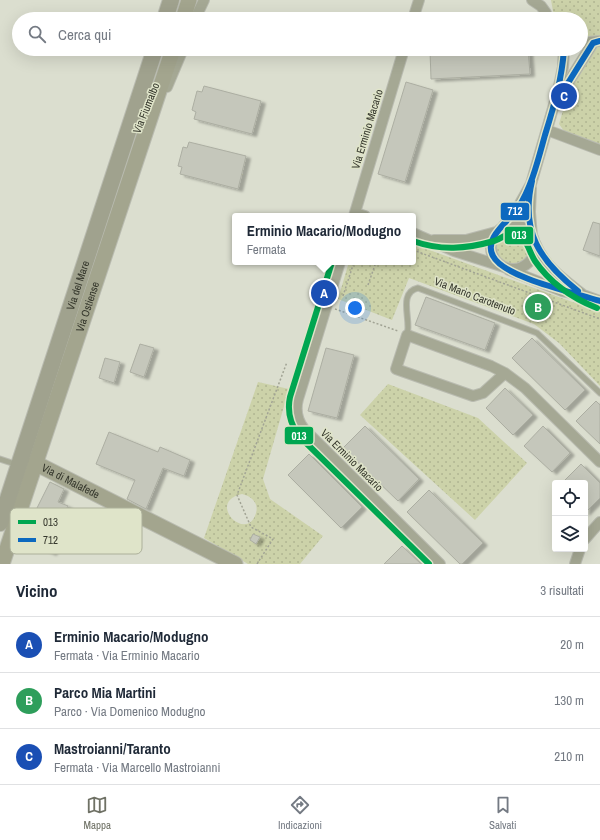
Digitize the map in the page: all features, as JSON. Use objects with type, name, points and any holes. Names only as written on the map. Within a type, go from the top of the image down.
[{"type":"main road","points":[[167,12],[171,0]]},
{"type":"main road","points":[[185,12],[189,0]]},
{"type":"main road","name":"Via del Mare","points":[[0,523],[27,464],[153,56]]},
{"type":"main road","name":"Via Ostiense","points":[[16,508],[27,464],[131,176],[171,56]]},
{"type":"main road","name":"Via di Malafede","points":[[27,464],[119,508]]},
{"type":"main road","name":"Via di Malafede","points":[[142,519],[235,564]]},
{"type":"main road","name":"Via Ostiense","points":[[2,564],[10,532]]},
{"type":"street","points":[[198,12],[204,0]]},
{"type":"street","points":[[415,12],[419,0]]},
{"type":"street","points":[[532,0],[541,6],[545,12]]},
{"type":"street","points":[[546,0],[548,12]]},
{"type":"street","points":[[588,54],[596,42]]},
{"type":"street","name":"Via Fiumalbo","points":[[131,176],[180,56]]},
{"type":"street","name":"Via Erminio Macario","points":[[359,213],[402,56]]},
{"type":"street","points":[[531,184],[517,209],[492,240],[491,253],[495,261],[504,268],[515,270],[528,263],[534,255],[530,212],[531,184],[554,106],[564,67],[564,56]]},
{"type":"street","points":[[554,106],[587,56]]},
{"type":"street","points":[[546,130],[600,150]]},
{"type":"street","points":[[432,240],[466,240],[510,225],[519,226],[527,230],[542,258],[553,270],[583,295]]},
{"type":"street","points":[[416,234],[454,251],[504,268],[562,291],[583,295],[600,301]]},
{"type":"street","name":"Via Erminio Macario","points":[[339,265],[297,403],[299,422],[304,429],[440,564]]},
{"type":"street","points":[[407,335],[491,366],[505,373],[525,388],[600,462]]},
{"type":"street","name":"Via Mario Carotenuto","points":[[407,335],[396,369],[473,396],[483,393],[505,373]]},
{"type":"street","points":[[588,536],[600,522]]},
{"type":"street","points":[[575,564],[579,552]]},
{"type":"lane","name":"Via Mario Carotenuto","points":[[407,335],[409,329],[406,307],[410,292],[413,289],[418,288],[537,333],[600,393]]},
{"type":"lane","points":[[0,459],[27,464]]},
{"type":"path","points":[[416,251],[600,319]]},
{"type":"path","points":[[343,296],[353,265]]},
{"type":"path","points":[[368,285],[375,265]]},
{"type":"path","points":[[326,306],[407,335]]},
{"type":"path","points":[[257,564],[273,538],[251,528],[237,495],[287,362]]},
{"type":"green space","points":[[551,0],[600,0],[600,35],[588,37],[588,12],[553,11]]},
{"type":"green space","points":[[593,46],[600,46],[600,144],[564,131],[559,124],[570,87]]},
{"type":"green space","points":[[518,230],[527,235],[531,241],[531,255],[527,261],[518,266],[510,266],[501,261],[497,255],[496,244],[501,235],[507,231]]},
{"type":"green space","points":[[416,245],[600,312],[600,386],[559,343],[534,324],[409,278],[392,320],[338,299],[348,265],[416,265]]},
{"type":"green space","points":[[258,382],[289,389],[263,479],[270,499],[323,536],[300,564],[248,564],[204,538]],"holes":[[[242,494],[254,500],[257,509],[251,521],[245,524],[238,523],[232,518],[228,512],[227,505],[232,498]]]},
{"type":"green space","points":[[388,384],[478,418],[527,463],[475,520],[360,415]]},
{"type":"building","points":[[430,56],[529,56],[530,74],[431,79]]},
{"type":"building","points":[[406,82],[433,90],[405,182],[378,174]]},
{"type":"building","points":[[204,86],[261,101],[252,134],[194,119],[196,112],[192,110],[197,91],[202,92]]},
{"type":"building","points":[[189,142],[246,156],[238,189],[180,174],[182,167],[178,166],[183,147],[187,148]]},
{"type":"building","points":[[593,222],[600,224],[600,256],[583,250]]},
{"type":"building","points":[[426,297],[495,323],[485,350],[415,325]]},
{"type":"building","points":[[532,338],[585,390],[565,410],[512,358]]},
{"type":"building","points":[[140,344],[154,348],[144,377],[130,372]]},
{"type":"building","points":[[326,348],[354,355],[337,418],[308,411]]},
{"type":"building","points":[[105,358],[120,362],[114,383],[99,378]]},
{"type":"building","points":[[505,388],[533,415],[513,435],[486,408]]},
{"type":"building","points":[[596,401],[600,405],[600,444],[576,421]]},
{"type":"building","points":[[365,426],[419,479],[398,501],[343,448]]},
{"type":"building","points":[[543,426],[570,453],[552,472],[524,446]]},
{"type":"building","points":[[109,432],[158,452],[160,447],[190,460],[184,476],[163,468],[146,509],[127,499],[135,480],[96,464]]},
{"type":"building","points":[[309,454],[362,507],[341,528],[288,475]]},
{"type":"building","points":[[581,464],[600,483],[600,498],[588,510],[588,480],[565,480]]},
{"type":"building","points":[[50,482],[64,489],[58,502],[68,506],[67,508],[37,508]]},
{"type":"building","points":[[429,490],[483,543],[462,564],[460,564],[407,512]]},
{"type":"building","points":[[253,534],[260,537],[256,544],[250,540]]},
{"type":"building","points":[[402,546],[421,564],[384,564]]},
{"type":"transit line","name":"712","points":[[588,51],[593,43],[600,41]]},
{"type":"transit line","name":"712","points":[[563,56],[557,92],[531,182],[518,208],[494,236],[491,243],[491,249],[493,256],[500,264],[525,278],[600,301]]},
{"type":"transit line","name":"712","points":[[563,91],[585,56]]},
{"type":"transit line","name":"712","points":[[532,181],[529,199],[529,215],[531,230],[536,244],[553,268],[578,291]]},
{"type":"transit line","name":"013","points":[[416,242],[444,248],[454,248],[473,246],[497,240],[508,234],[516,234],[523,238],[535,261],[555,283],[570,295],[597,308]]},
{"type":"transit line","name":"013","points":[[331,265],[290,397],[289,412],[291,421],[298,435],[429,564]]},
{"type":"place","name":"Mastroianni/Taranto","points":[[564,96]]},
{"type":"place","name":"Erminio Macario/Modugno","points":[[324,293]]},
{"type":"place","name":"Parco Mia Martini","points":[[538,307]]}]
